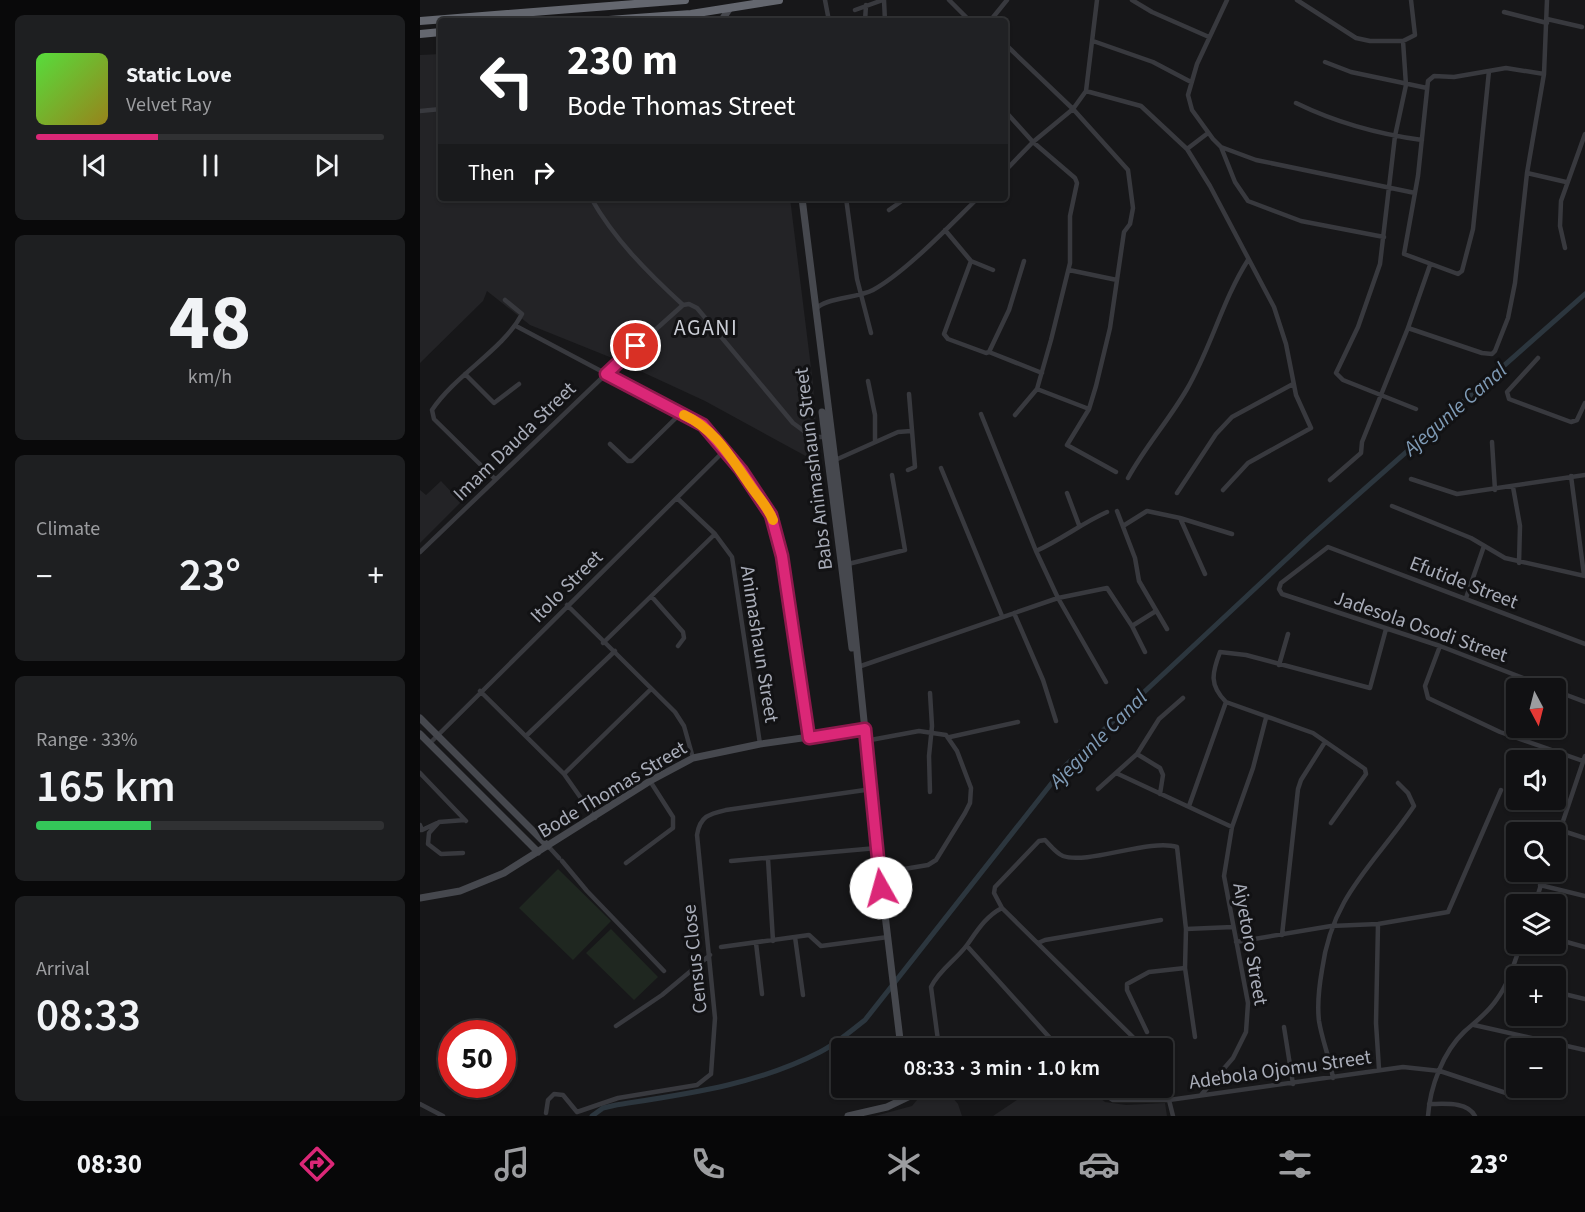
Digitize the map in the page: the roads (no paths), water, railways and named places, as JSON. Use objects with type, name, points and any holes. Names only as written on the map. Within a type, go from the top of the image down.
[{"type":"highway","points":[[458,18],[685,0]]},
{"type":"highway","points":[[636,18],[691,14],[779,0]]},
{"type":"highway","points":[[420,21],[438,20]]},
{"type":"highway","points":[[420,34],[438,32]]},
{"type":"main road","points":[[723,18],[730,8]]},
{"type":"main road","points":[[691,14],[698,18]]},
{"type":"main road","name":"Babs Animashaun Street","points":[[800,201],[825,437],[848,564],[864,734]]},
{"type":"main road","name":"Babs Animashaun Street","points":[[803,227],[816,311],[831,462],[872,789],[900,1038]]},
{"type":"main road","points":[[420,718],[548,846]]},
{"type":"main road","points":[[420,734],[538,852]]},
{"type":"main road","name":"Bode Thomas Street","points":[[420,898],[482,884],[594,818],[650,781],[693,758],[760,744],[864,734]]},
{"type":"main road","points":[[848,1116],[887,1107],[900,1098]]},
{"type":"street","points":[[825,0],[828,18]]},
{"type":"street","points":[[855,10],[883,0],[885,18]]},
{"type":"street","points":[[949,0],[967,18]]},
{"type":"street","points":[[992,18],[1007,0]]},
{"type":"street","points":[[1008,168],[1033,142],[1073,109],[1086,92],[1096,0]]},
{"type":"street","points":[[1132,0],[1152,12],[1209,37]]},
{"type":"street","points":[[1227,0],[1191,82],[1189,102],[1208,133],[1221,147],[1235,182],[1252,203],[1301,221],[1384,237]]},
{"type":"street","points":[[1297,0],[1356,38],[1370,41],[1403,41],[1415,35],[1411,0]]},
{"type":"street","points":[[1408,328],[1482,353],[1492,354],[1495,351],[1508,318],[1515,283],[1527,173],[1544,74],[1547,0]]},
{"type":"street","points":[[865,18],[866,5]]},
{"type":"street","points":[[1504,12],[1582,27]]},
{"type":"street","points":[[1092,40],[1153,62],[1191,82]]},
{"type":"street","points":[[1403,41],[1406,85],[1395,136],[1377,278],[1358,327],[1336,373],[1343,380],[1416,409]]},
{"type":"street","points":[[1008,47],[1073,109],[1130,175],[1133,208],[1130,224],[1124,232],[1110,328],[1089,409],[1067,445],[1116,472]]},
{"type":"street","points":[[1325,62],[1351,72],[1426,88]]},
{"type":"street","points":[[1489,71],[1473,229],[1462,271],[1458,274],[1404,254],[1415,193],[1426,88],[1430,77],[1514,68],[1544,74]]},
{"type":"street","points":[[1086,92],[1142,106],[1187,149],[1210,186],[1274,307],[1286,344],[1293,384],[1310,429],[1248,463],[1223,490]]},
{"type":"street","points":[[1296,103],[1330,119],[1395,136],[1422,140]]},
{"type":"street","points":[[420,111],[438,109]]},
{"type":"street","points":[[1008,114],[1033,142],[1077,180],[1070,216],[1069,270],[1042,373],[1037,389],[1015,415]]},
{"type":"street","points":[[1187,149],[1208,133]]},
{"type":"street","points":[[1565,248],[1560,215],[1566,183],[1585,134]]},
{"type":"street","points":[[1221,147],[1278,165],[1415,193]]},
{"type":"street","points":[[1527,173],[1566,183]]},
{"type":"street","points":[[593,201],[620,241],[683,305],[689,304],[697,308],[793,423],[812,437],[825,437]]},
{"type":"street","points":[[846,201],[861,295],[872,333]]},
{"type":"street","points":[[889,210],[901,201]]},
{"type":"street","points":[[816,311],[825,303],[861,295],[893,276],[975,201]]},
{"type":"street","points":[[945,230],[971,261],[993,270]]},
{"type":"street","points":[[1128,478],[1187,389],[1210,343],[1221,308],[1248,260]]},
{"type":"street","points":[[971,261],[944,334],[948,339],[1042,373]]},
{"type":"street","points":[[989,352],[1008,310],[1024,261]]},
{"type":"street","points":[[1330,480],[1360,455],[1362,442],[1379,395],[1408,328],[1430,265]]},
{"type":"street","points":[[1069,270],[1117,280]]},
{"type":"street","points":[[814,296],[825,303]]},
{"type":"street","points":[[495,479],[431,415],[438,400],[516,326],[522,314],[505,300]]},
{"type":"street","name":"Imam Dauda Street","points":[[420,552],[606,374],[683,305]]},
{"type":"street","points":[[516,326],[703,425],[725,450],[766,506],[777,530],[809,738]]},
{"type":"street","points":[[1538,358],[1507,392],[1509,399],[1570,422],[1577,420],[1585,403]]},
{"type":"street","points":[[465,374],[494,403],[519,384]]},
{"type":"street","points":[[868,381],[875,415],[876,441]]},
{"type":"street","points":[[1177,493],[1216,434],[1232,417],[1293,384]]},
{"type":"street","points":[[1037,389],[1089,409]]},
{"type":"street","points":[[908,470],[915,466],[910,431],[909,394]]},
{"type":"street","points":[[610,444],[628,461],[632,461],[681,414]]},
{"type":"street","points":[[981,414],[1036,551],[1058,598],[1106,682]]},
{"type":"street","points":[[831,462],[898,432],[910,431]]},
{"type":"street","points":[[1492,442],[1496,490]]},
{"type":"street","name":"Itolo Street","points":[[429,744],[725,450]]},
{"type":"street","points":[[941,468],[1002,616]]},
{"type":"street","points":[[848,564],[905,550],[892,475]]},
{"type":"street","points":[[1411,479],[1448,493],[1496,490],[1585,475]]},
{"type":"street","points":[[1392,506],[1519,563],[1584,576],[1571,476]]},
{"type":"street","points":[[1513,487],[1520,526],[1519,563]]},
{"type":"street","points":[[1067,493],[1079,525]]},
{"type":"street","name":"Animashaun Street","points":[[677,498],[715,534],[729,551],[735,567],[760,744]]},
{"type":"street","points":[[1117,510],[1135,558],[1139,580],[1167,629]]},
{"type":"street","points":[[1122,526],[1147,511],[1180,518],[1232,534]]},
{"type":"street","points":[[1036,551],[1064,537],[1079,525],[1107,512]]},
{"type":"street","points":[[1180,518],[1205,574]]},
{"type":"street","points":[[603,643],[715,534]]},
{"type":"street","points":[[1466,598],[1484,546]]},
{"type":"street","name":"Efutide Street","points":[[1282,594],[1279,589],[1281,583],[1325,548],[1333,548],[1585,644]]},
{"type":"street","points":[[858,667],[1058,598],[1107,588],[1132,626],[1145,652]]},
{"type":"street","name":"Jadesola Osodi Street","points":[[1282,594],[1440,646],[1523,678]]},
{"type":"street","points":[[652,597],[683,633],[684,638],[678,646]]},
{"type":"street","points":[[567,605],[682,720],[693,758]]},
{"type":"street","points":[[1132,626],[1156,611]]},
{"type":"street","points":[[1014,613],[1043,680],[1056,721]]},
{"type":"street","points":[[1331,823],[1366,771],[1299,726],[1266,718],[1226,702],[1216,692],[1214,673],[1222,650],[1370,687],[1386,629]]},
{"type":"street","points":[[1279,665],[1288,634]]},
{"type":"street","points":[[1440,646],[1425,686],[1428,698],[1500,732],[1584,759],[1563,822]]},
{"type":"street","points":[[526,736],[615,651]]},
{"type":"street","points":[[564,774],[651,688]]},
{"type":"street","points":[[480,691],[564,774],[594,818]]},
{"type":"street","points":[[930,693],[930,792]]},
{"type":"street","points":[[1566,695],[1585,702]]},
{"type":"street","points":[[1098,789],[1137,754],[1159,719],[1183,698]]},
{"type":"street","points":[[1189,806],[1226,702]]},
{"type":"street","name":"Aiyetoro Street","points":[[1201,1095],[1233,1058],[1246,1032],[1248,1003],[1224,876],[1232,827],[1254,768],[1266,718]]},
{"type":"street","points":[[864,734],[931,731],[950,737],[1018,722]]},
{"type":"street","points":[[880,873],[928,865],[936,860],[965,813],[970,802],[970,788],[950,737]]},
{"type":"street","points":[[1282,935],[1298,789],[1301,780],[1325,742]]},
{"type":"street","points":[[1137,754],[1160,768],[1163,776],[1160,794]]},
{"type":"street","points":[[420,773],[466,821],[439,822],[421,828]]},
{"type":"street","points":[[1116,773],[1232,827]]},
{"type":"street","points":[[626,863],[674,828],[673,817],[650,781]]},
{"type":"street","points":[[1334,1078],[1319,1022],[1318,1005],[1323,960],[1331,926],[1361,874],[1414,806],[1408,793],[1398,783]]},
{"type":"street","name":"Census Close","points":[[546,1113],[548,1100],[554,1094],[563,1095],[577,1112],[608,1100],[697,1085],[708,1079],[713,1067],[715,1033],[710,955],[697,835],[699,823],[704,816],[726,810],[872,789]]},
{"type":"street","points":[[1236,942],[1331,926],[1378,924],[1448,912],[1501,790]]},
{"type":"street","points":[[439,822],[429,833],[428,844],[441,854],[463,853]]},
{"type":"street","points":[[1566,833],[1585,838]]},
{"type":"street","points":[[1134,1038],[1002,908],[994,893],[994,887],[1035,843],[1042,840],[1057,852],[1071,857],[1175,845],[1178,850],[1186,928],[1185,968],[1195,1037]]},
{"type":"street","points":[[548,846],[587,891],[664,971]]},
{"type":"street","points":[[731,861],[877,848]]},
{"type":"street","points":[[768,859],[773,941]]},
{"type":"street","points":[[1537,894],[1541,882]]},
{"type":"street","points":[[1540,885],[1585,896]]},
{"type":"street","points":[[938,1038],[931,987],[941,971],[967,946],[979,927],[1002,908]]},
{"type":"street","points":[[1038,944],[1045,940],[1161,921]]},
{"type":"street","points":[[1378,924],[1376,1023],[1379,1069]]},
{"type":"street","points":[[1186,928],[1233,927]]},
{"type":"street","points":[[721,947],[809,935],[821,946],[888,937]]},
{"type":"street","points":[[795,937],[802,995]]},
{"type":"street","points":[[1566,942],[1585,947]]},
{"type":"street","points":[[756,943],[762,994]]},
{"type":"street","points":[[967,946],[1050,1038]]},
{"type":"street","points":[[616,1026],[662,995],[710,955]]},
{"type":"street","points":[[1148,1032],[1127,990],[1128,982],[1149,972],[1185,968]]},
{"type":"street","points":[[1427,1116],[1440,1071],[1449,1052],[1463,1033],[1497,1000],[1506,985]]},
{"type":"street","points":[[1566,994],[1585,999]]},
{"type":"street","points":[[1474,1024],[1585,1050]]},
{"type":"street","points":[[1284,1027],[1293,1084]]},
{"type":"street","name":"Adebola Ojomu Street","points":[[1110,1098],[1113,1100],[1169,1100],[1403,1067],[1440,1071],[1506,1093]]},
{"type":"street","points":[[1169,1100],[1173,1116]]},
{"type":"street","points":[[420,1104],[443,1116]]},
{"type":"street","points":[[1429,1104],[1460,1105],[1472,1110],[1475,1116]]},
{"type":"waterway","name":"Ajegunle Canal","points":[[592,1116],[603,1108],[720,1087],[771,1073],[826,1049],[865,1020],[1066,765],[1309,538],[1585,294]]},
{"type":"district","name":"AGANI","points":[[706,327]]}]
